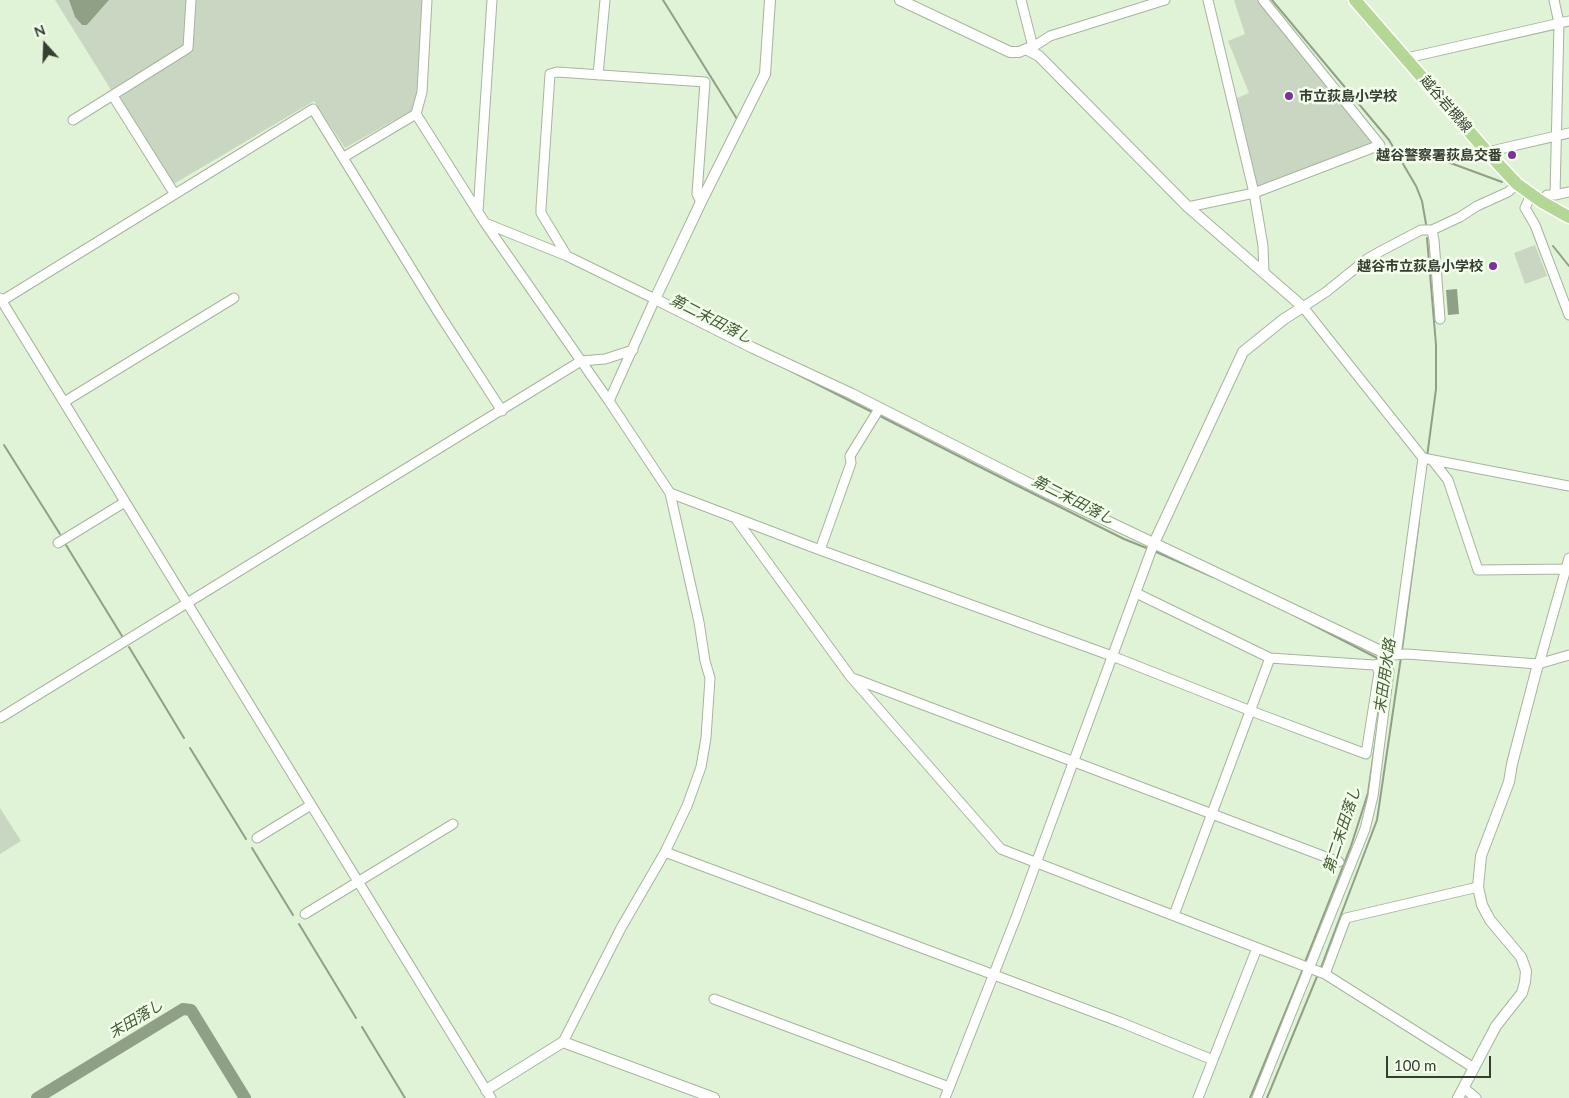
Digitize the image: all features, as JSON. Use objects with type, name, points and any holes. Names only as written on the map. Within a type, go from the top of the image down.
[{"type":"main road","name":"越谷岩槻線","points":[[1355,0],[1407,58],[1486,152],[1517,184],[1536,199],[1569,217]]},
{"type":"street","points":[[73,120],[188,48],[191,0]]},
{"type":"street","points":[[344,157],[416,114],[422,92],[428,0]]},
{"type":"street","points":[[478,212],[492,0]]},
{"type":"street","points":[[598,75],[605,0]]},
{"type":"street","points":[[609,401],[701,202],[765,74],[770,0]]},
{"type":"street","points":[[900,0],[1010,52],[1019,52],[1050,36],[1165,0]]},
{"type":"street","points":[[1020,0],[1030,48],[1188,207],[1303,307],[1423,458],[1569,486]]},
{"type":"street","points":[[1208,0],[1254,193],[1263,246],[1264,274]]},
{"type":"street","points":[[1188,207],[1254,193],[1380,145],[1263,0]]},
{"type":"street","points":[[1554,0],[1559,23],[1555,195]]},
{"type":"street","points":[[1407,58],[1569,21]]},
{"type":"street","points":[[567,256],[542,214],[541,208],[550,74],[557,72],[705,82],[697,194],[701,202]]},
{"type":"street","points":[[113,96],[174,193]]},
{"type":"street","points":[[416,114],[485,223],[609,401],[670,493],[710,678],[706,738],[701,767],[687,806],[665,852],[621,928],[563,1042],[488,1094],[1,300],[171,198],[174,193],[313,109],[438,312],[502,410]]},
{"type":"street","points":[[1486,152],[1569,133]]},
{"type":"street","points":[[945,1098],[1017,915],[1154,543],[1243,352],[1284,319],[1326,292],[1367,259],[1421,230],[1432,230],[1508,192],[1517,184]]},
{"type":"street","points":[[1569,192],[1547,195],[1536,199],[1525,208],[1535,226],[1569,315]]},
{"type":"street","points":[[485,223],[567,256],[753,348],[852,394],[1048,493],[1154,543],[1386,659],[1389,671],[1373,796],[1365,829],[1257,1098]]},
{"type":"street","points":[[1432,230],[1440,319]]},
{"type":"street","points":[[64,402],[234,298]]},
{"type":"street","points":[[0,718],[581,361],[605,359],[632,350]]},
{"type":"street","points":[[820,550],[851,462],[850,456],[879,409]]},
{"type":"street","points":[[670,493],[820,550],[1112,656],[1366,754],[1379,672],[1386,659],[1423,458]]},
{"type":"street","points":[[1433,461],[1448,480],[1478,570],[1566,569]]},
{"type":"street","points":[[58,543],[125,502]]},
{"type":"street","points":[[736,519],[850,676],[1001,849],[1325,974],[1474,1068]]},
{"type":"street","points":[[1458,1098],[1496,1026],[1522,993],[1526,971],[1521,957],[1490,920],[1482,904],[1478,887],[1481,856],[1509,782],[1512,764],[1569,558]]},
{"type":"street","points":[[1136,593],[1270,658],[1386,659],[1407,654],[1539,664],[1569,655]]},
{"type":"street","points":[[1174,915],[1270,658]]},
{"type":"street","points":[[850,676],[1339,862]]},
{"type":"street","points":[[257,838],[311,805]]},
{"type":"street","points":[[305,914],[453,824]]},
{"type":"street","points":[[665,852],[1120,1022],[1213,1060]]},
{"type":"street","points":[[1325,974],[1346,918],[1478,887]]},
{"type":"street","points":[[1198,1098],[1257,948]]},
{"type":"street","points":[[714,999],[949,1088]]},
{"type":"street","points":[[563,1042],[714,1098]]},
{"type":"street","points":[[1464,1088],[1476,1098]]},
{"type":"shaded area","points":[[55,0],[69,0],[75,17],[82,25],[87,25],[109,0],[186,0],[184,48],[113,93]]},
{"type":"shaded area","points":[[69,0],[109,0],[87,25],[82,25],[75,17]]},
{"type":"shaded area","points":[[195,0],[423,0],[416,108],[345,148],[314,101],[172,185],[119,98],[193,49]]},
{"type":"shaded area","name":"市立荻島小学校","points":[[1234,0],[1258,0],[1374,143],[1257,190],[1235,99],[1249,93],[1228,41],[1245,34]]},
{"type":"shaded area","points":[[1535,245],[1547,276],[1525,284],[1514,253]]},
{"type":"shaded area","points":[[1457,289],[1459,314],[1448,315],[1446,290]]},
{"type":"shaded area","points":[[0,808],[21,841],[0,854]]},
{"type":"waterway","name":"第二末田落し","points":[[663,0],[737,119]]},
{"type":"waterway","name":"末田用水路","points":[[1272,0],[1389,140],[1416,186],[1422,201],[1426,224]]},
{"type":"waterway","points":[[1407,147],[1502,182]]},
{"type":"waterway","name":"末田用水路","points":[[1427,238],[1436,345],[1436,389],[1427,457]]},
{"type":"waterway","points":[[1553,246],[1569,266]]},
{"type":"waterway","name":"第二末田落し","points":[[791,371],[874,413]]},
{"type":"waterway","name":"第二末田落し","points":[[878,415],[1124,539],[1149,549]]},
{"type":"waterway","points":[[4,445],[60,534]]},
{"type":"waterway","name":"末田用水路","points":[[1402,650],[1419,521]]},
{"type":"waterway","points":[[66,545],[122,636]]},
{"type":"waterway","name":"第二末田落し","points":[[1154,551],[1213,577]]},
{"type":"waterway","name":"第二末田落し","points":[[1292,614],[1380,661]]},
{"type":"waterway","points":[[129,647],[184,738]]},
{"type":"waterway","name":"末田用水路","points":[[1320,970],[1377,820],[1401,657]]},
{"type":"waterway","name":"第二末田落し","points":[[1305,962],[1351,846],[1368,793],[1378,724]]},
{"type":"waterway","points":[[190,748],[246,839]]},
{"type":"waterway","points":[[252,848],[293,915]]},
{"type":"waterway","points":[[299,924],[356,1018]]},
{"type":"waterway","name":"第二末田落し","points":[[1250,1098],[1303,969]]},
{"type":"waterway","name":"末田用水路","points":[[1267,1098],[1318,974]]},
{"type":"waterway","name":"末田落し","points":[[37,1098],[183,1009],[191,1010],[245,1098]]},
{"type":"waterway","points":[[362,1027],[405,1098]]},
{"type":"place","name":"市立荻島小学校","points":[[1289,96]]},
{"type":"place","name":"越谷警察署荻島交番","points":[[1512,155]]},
{"type":"place","name":"越谷市立荻島小学校","points":[[1493,266]]}]
